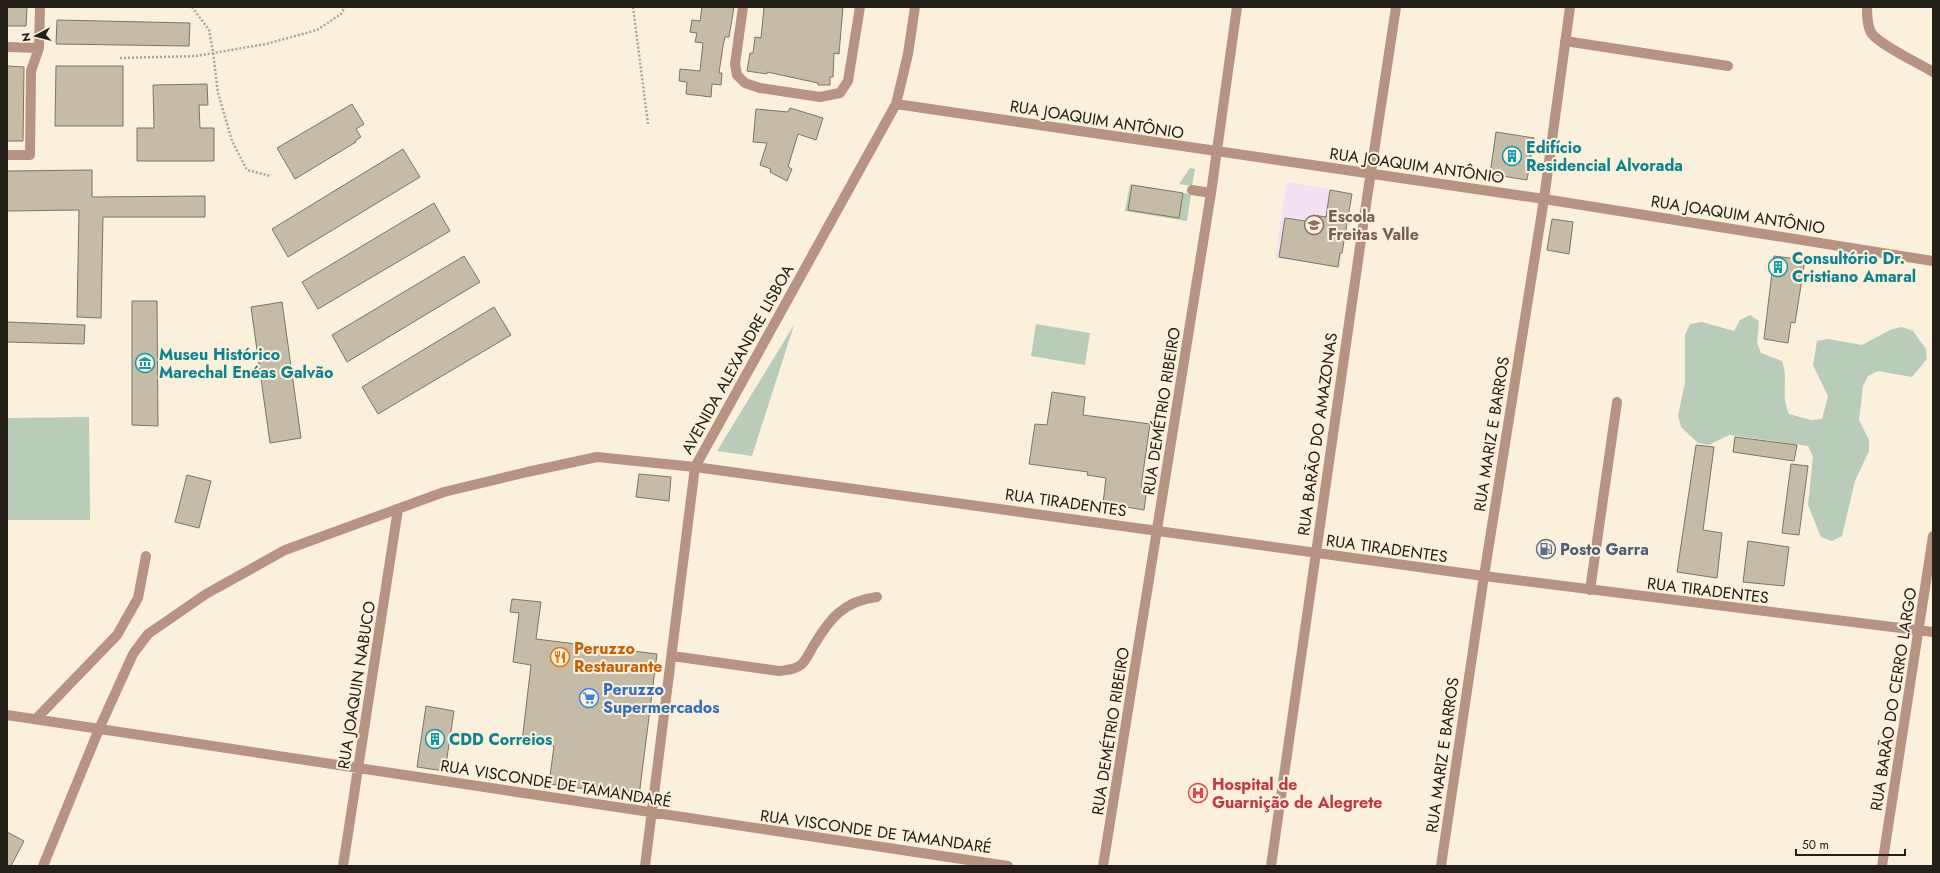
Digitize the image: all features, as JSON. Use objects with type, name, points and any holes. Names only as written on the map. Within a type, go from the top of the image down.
[{"type":"street","points":[[7,155],[30,155],[31,71],[39,48],[40,7]]},
{"type":"street","points":[[743,7],[735,64],[736,75],[745,83],[760,88],[820,97],[840,93],[848,81],[860,7]]},
{"type":"street","name":"AVENIDA ALEXANDRE LISBOA","points":[[43,866],[133,654],[148,634],[206,594],[286,550],[444,492],[526,472],[597,457],[695,467],[896,104],[908,54],[915,7]]},
{"type":"street","name":"RUA DEMÉTRIO RIBEIRO","points":[[1104,866],[1211,193],[1237,7]]},
{"type":"street","name":"RUA BARÃO DO AMAZONAS","points":[[1271,866],[1370,173],[1396,7]]},
{"type":"street","name":"RUA MARIZ E BARROS","points":[[1441,866],[1484,576],[1544,199],[1570,7]]},
{"type":"street","points":[[1867,7],[1868,26],[1872,34],[1933,72]]},
{"type":"street","points":[[1565,41],[1728,66]]},
{"type":"street","points":[[7,47],[39,48]]},
{"type":"street","name":"RUA JOAQUIM ANTÔNIO","points":[[896,104],[1544,199],[1933,261]]},
{"type":"street","points":[[1192,190],[1211,193]]},
{"type":"street","points":[[1590,590],[1617,402]]},
{"type":"street","points":[[645,866],[695,467]]},
{"type":"street","name":"RUA TIRADENTES","points":[[695,467],[1157,530],[1315,554],[1590,590],[1933,632]]},
{"type":"street","name":"RUA JOAQUIN NABUCO","points":[[343,866],[398,509]]},
{"type":"street","name":"RUA BARÃO DO CERRO LARGO","points":[[1882,866],[1933,536]]},
{"type":"street","points":[[36,719],[117,635],[138,598],[146,556]]},
{"type":"street","points":[[672,656],[779,671],[791,670],[802,663],[825,626],[838,612],[862,599],[877,597]]},
{"type":"street","name":"RUA VISCONDE DE TAMANDARÉ","points":[[7,715],[1008,866]]},
{"type":"path","points":[[192,7],[209,30],[218,93],[232,141],[247,170],[270,176]]},
{"type":"path","points":[[120,58],[196,56],[266,44],[317,30],[341,14],[345,7]]},
{"type":"path","points":[[633,7],[648,124]]},
{"type":"shaded area","name":"Escola Freitas Valle","points":[[1287,182],[1352,193],[1340,268],[1275,258]]},
{"type":"green space","points":[[1190,168],[1195,169],[1192,186],[1179,184]]},
{"type":"green space","points":[[1130,184],[1132,185],[1128,210],[1179,218],[1183,193],[1191,194],[1187,221],[1125,211]]},
{"type":"green space","points":[[1750,315],[1759,321],[1757,343],[1761,353],[1782,361],[1785,374],[1785,401],[1789,414],[1811,420],[1822,419],[1828,396],[1813,365],[1817,341],[1828,339],[1862,345],[1892,329],[1902,327],[1913,331],[1926,349],[1927,359],[1912,377],[1878,371],[1868,376],[1863,386],[1859,420],[1869,440],[1869,451],[1855,481],[1842,536],[1832,541],[1821,537],[1808,505],[1813,457],[1808,446],[1729,435],[1709,445],[1698,443],[1681,427],[1678,416],[1685,382],[1685,335],[1690,324],[1702,322],[1734,331],[1740,320]]},
{"type":"green space","points":[[1036,324],[1090,333],[1085,365],[1031,356]]},
{"type":"green space","points":[[794,325],[752,456],[717,451]]},
{"type":"green space","points":[[89,417],[90,520],[7,520],[7,418]]},
{"type":"building","points":[[7,7],[27,7],[26,26],[7,26]]},
{"type":"building","points":[[702,7],[734,7],[729,37],[725,37],[723,46],[719,73],[722,73],[721,85],[712,84],[711,97],[686,94],[687,82],[679,81],[680,69],[700,71],[703,43],[695,42],[697,33],[690,32],[692,20],[700,21]]},
{"type":"building","points":[[764,7],[843,7],[839,54],[834,53],[833,77],[830,77],[830,85],[818,85],[818,83],[767,72],[767,74],[747,71],[750,53],[753,53],[755,37],[761,38]]},
{"type":"building","points":[[57,20],[190,23],[189,46],[56,44]]},
{"type":"building","points":[[7,66],[24,67],[23,141],[7,141]]},
{"type":"building","points":[[56,66],[123,66],[123,126],[55,126]]},
{"type":"building","points":[[207,84],[208,105],[199,105],[200,128],[214,128],[214,161],[137,161],[137,128],[154,128],[153,85]]},
{"type":"building","points":[[352,104],[364,124],[356,129],[361,137],[355,141],[356,142],[295,179],[277,148]]},
{"type":"building","points":[[790,108],[823,118],[816,140],[798,134],[788,167],[792,169],[787,181],[770,172],[771,169],[760,165],[767,143],[753,142],[756,109],[788,112]]},
{"type":"building","name":"Edifício Residencial Alvorada","points":[[1496,132],[1534,138],[1527,180],[1490,174]]},
{"type":"building","points":[[403,149],[420,177],[288,257],[272,229]]},
{"type":"building","points":[[92,170],[92,197],[205,196],[205,217],[103,217],[101,318],[77,317],[79,210],[7,211],[7,171]]},
{"type":"building","points":[[1132,185],[1183,193],[1179,218],[1128,210]]},
{"type":"building","name":"Escola Freitas Valle","points":[[1330,190],[1352,194],[1342,253],[1340,253],[1338,267],[1279,257],[1285,218],[1312,222],[1313,215],[1326,217]]},
{"type":"building","points":[[434,203],[450,231],[318,309],[302,282]]},
{"type":"building","points":[[1552,219],[1573,222],[1569,254],[1547,250]]},
{"type":"building","points":[[464,256],[480,282],[347,362],[332,335]]},
{"type":"building","points":[[1774,256],[1805,260],[1795,323],[1791,322],[1788,343],[1764,339]]},
{"type":"building","name":"Museu Histórico Marechal Enéas Galvão","points":[[132,301],[157,301],[158,426],[132,425]]},
{"type":"building","points":[[282,302],[301,438],[270,443],[251,307]]},
{"type":"building","points":[[494,307],[511,335],[378,414],[362,387]]},
{"type":"building","points":[[7,322],[85,325],[84,344],[7,342]]},
{"type":"building","points":[[1052,392],[1085,397],[1083,415],[1150,424],[1141,487],[1147,488],[1144,510],[1103,503],[1106,478],[1087,475],[1088,472],[1029,464],[1035,424],[1047,425]]},
{"type":"building","points":[[1735,437],[1797,445],[1794,461],[1733,452]]},
{"type":"building","points":[[1696,445],[1714,447],[1703,530],[1722,533],[1717,578],[1677,572]]},
{"type":"building","points":[[1791,464],[1808,466],[1799,535],[1782,533]]},
{"type":"building","points":[[639,474],[671,477],[669,501],[636,497]]},
{"type":"building","points":[[187,475],[211,481],[199,528],[175,522]]},
{"type":"building","points":[[1748,541],[1789,547],[1784,586],[1743,582]]},
{"type":"building","name":"Peruzzo Supermercados","points":[[512,599],[541,602],[536,639],[657,654],[639,796],[549,784],[554,746],[522,742],[531,665],[513,662],[519,613],[510,612]]},
{"type":"building","name":"CDD Correios","points":[[426,706],[454,711],[445,771],[417,767]]},
{"type":"building","points":[[7,832],[24,841],[11,866],[7,866]]},
{"type":"place","name":"Edifício Residencial Alvorada","points":[[1512,156]]},
{"type":"place","name":"Escola Freitas Valle","points":[[1314,225]]},
{"type":"place","name":"Consultório Dr. Cristiano Amaral","points":[[1778,267]]},
{"type":"place","name":"Museu Histórico Marechal Enéas Galvão","points":[[145,363]]},
{"type":"place","name":"Posto Garra","points":[[1546,549]]},
{"type":"place","name":"Peruzzo Restaurante","points":[[560,657]]},
{"type":"place","name":"Peruzzo Supermercados","points":[[589,698]]},
{"type":"place","name":"CDD Correios","points":[[435,739]]},
{"type":"place","name":"Hospital de Guarnição de Alegrete","points":[[1198,793]]}]
